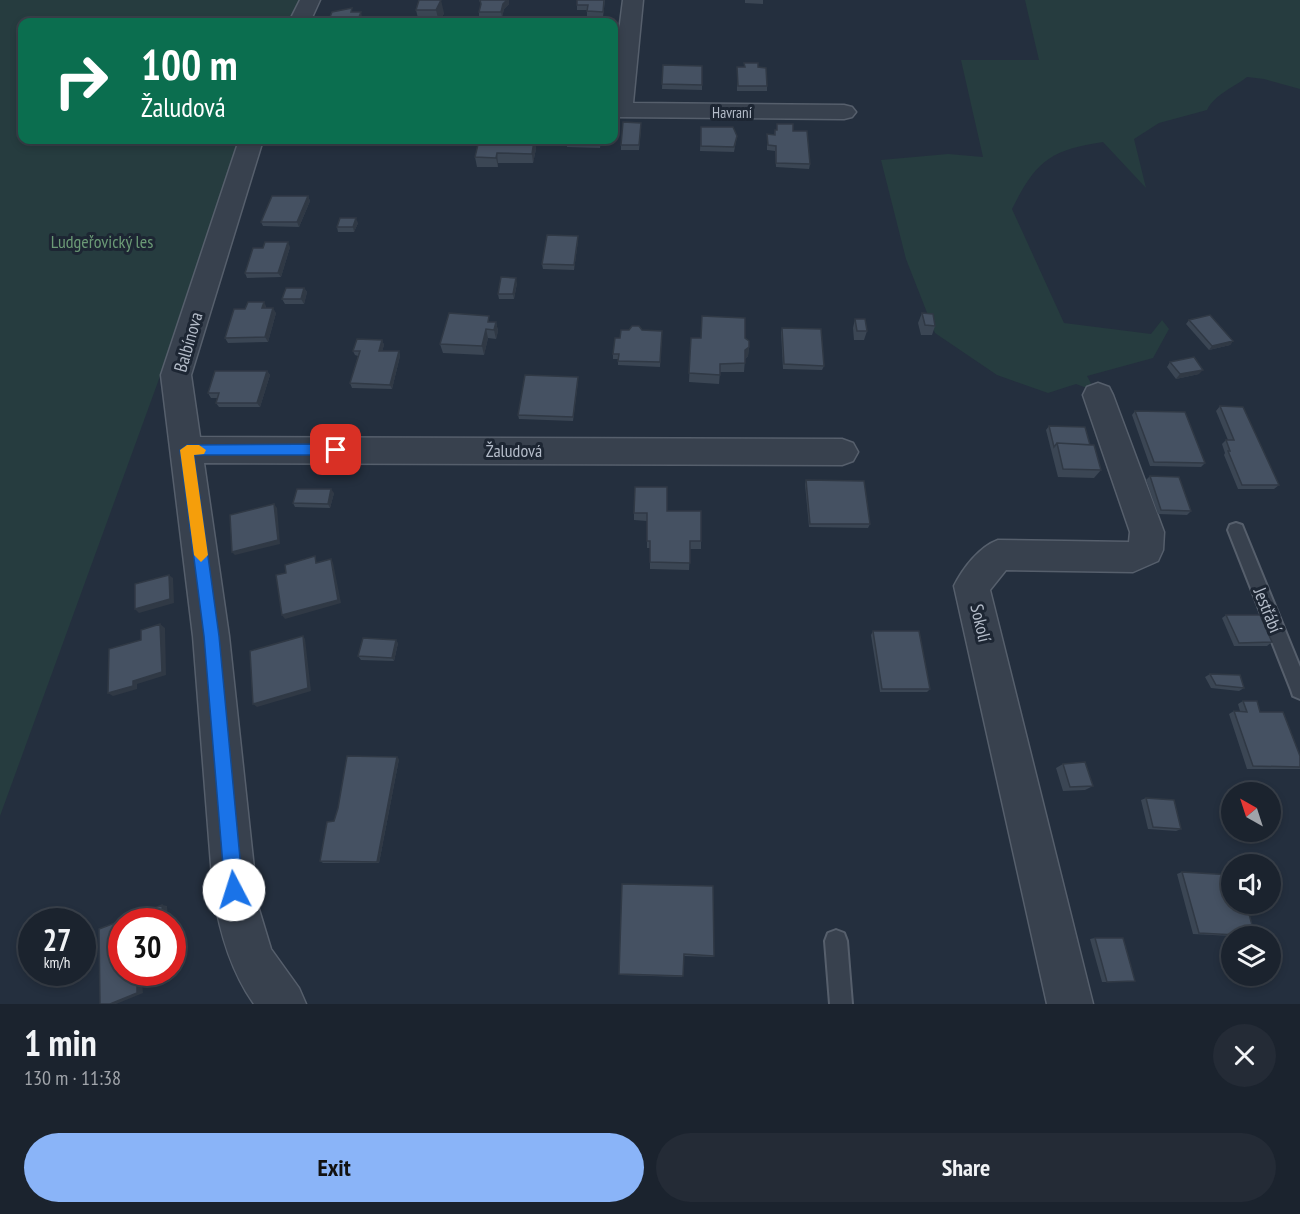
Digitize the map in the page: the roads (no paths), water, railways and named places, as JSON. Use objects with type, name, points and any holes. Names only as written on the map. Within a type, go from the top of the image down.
[{"type":"street","points":[[302,18],[310,0]]},
{"type":"street","name":"Havraní","points":[[618,103],[633,0]]},
{"type":"street","name":"Havraní","points":[[618,110],[844,112]]},
{"type":"street","name":"Balbínova","points":[[250,144],[178,365],[177,375],[211,636],[234,890],[240,927],[247,952],[260,977],[284,1004]]},
{"type":"street","name":"Sokolí","points":[[1070,1004],[972,586],[998,555],[1133,557],[1146,550],[1148,532],[1098,394]]},
{"type":"street","name":"Žaludová","points":[[187,450],[842,452]]},
{"type":"lane","name":"Jestřábí","points":[[1236,530],[1300,690]]},
{"type":"lane","points":[[836,941],[841,1004]]},
{"type":"park label","name":"Ludgeřovický les","points":[[102,241]]}]
